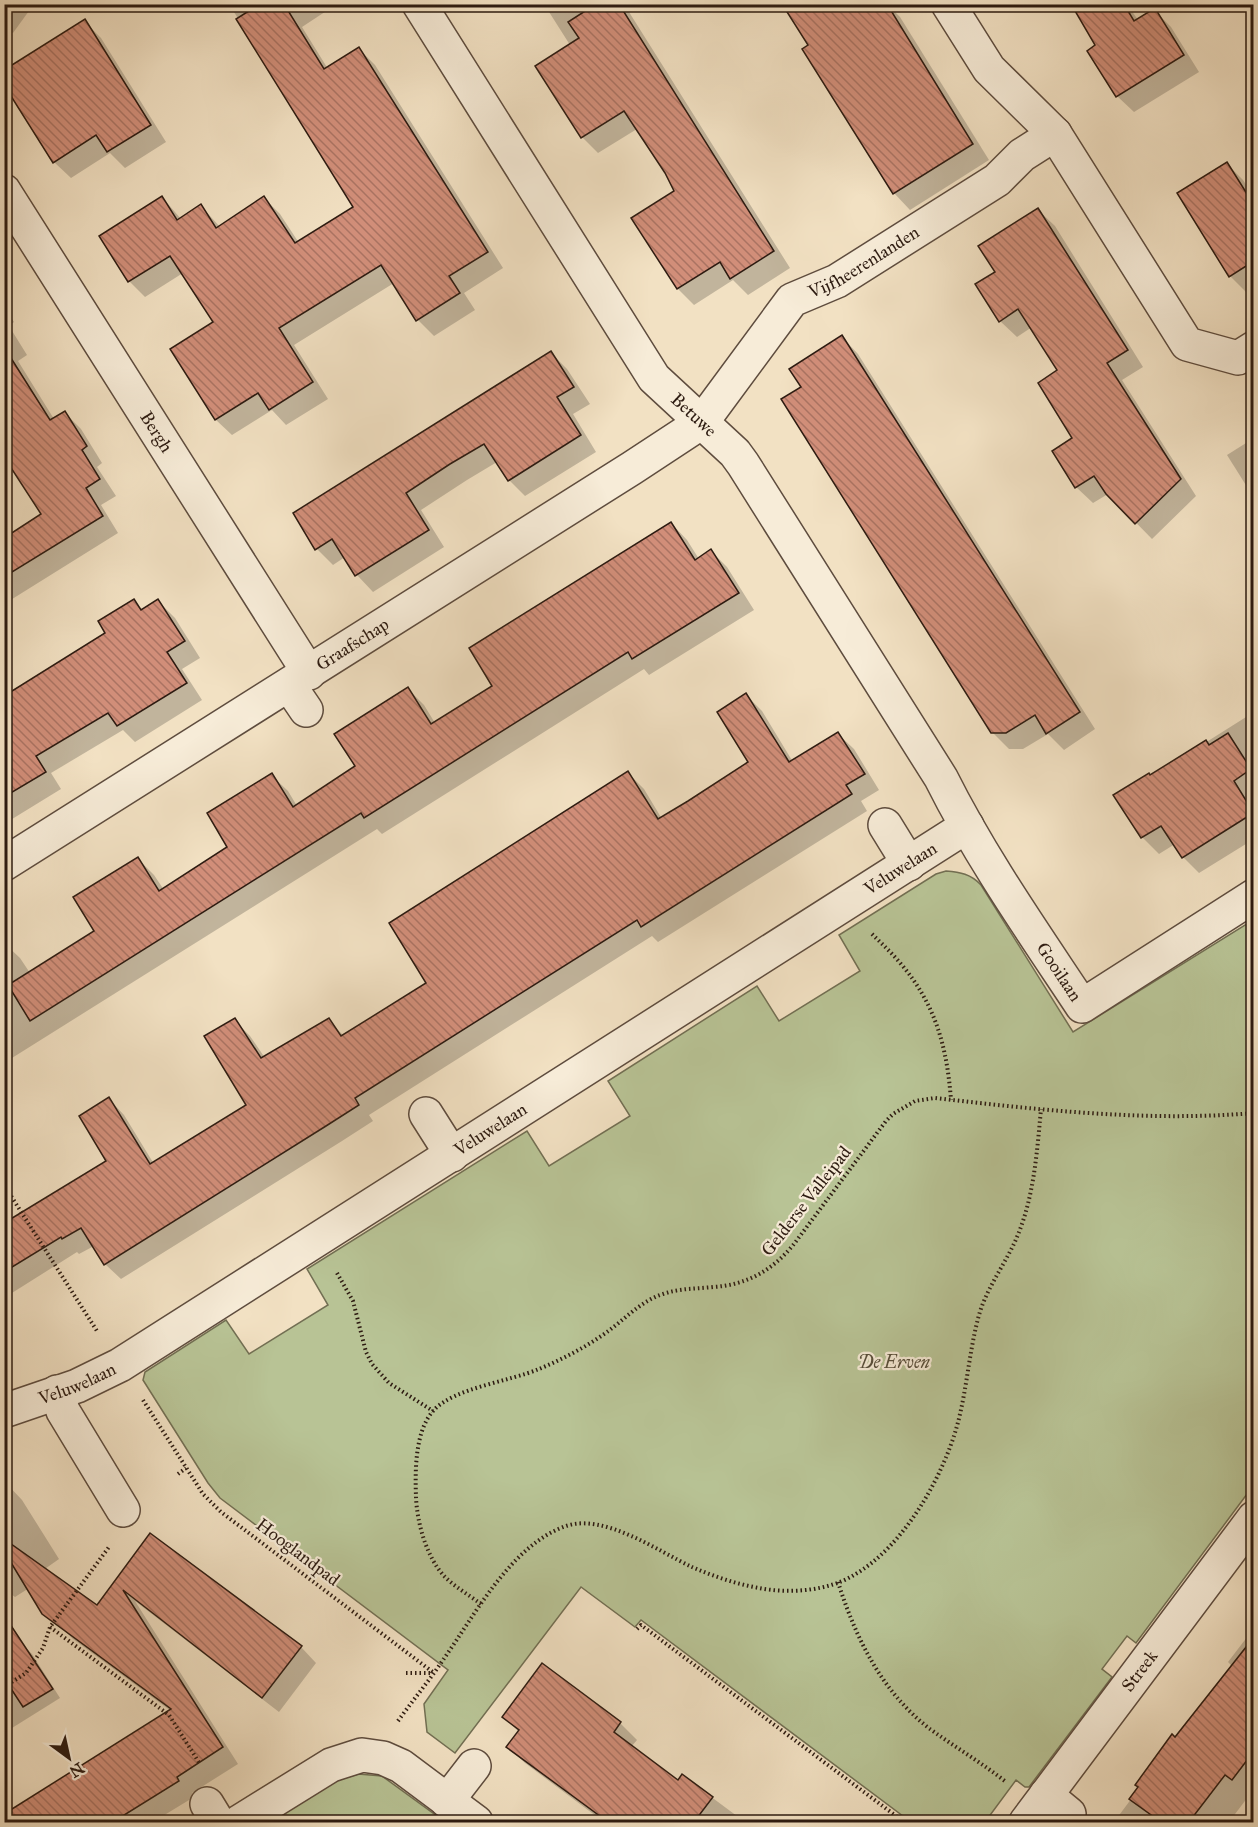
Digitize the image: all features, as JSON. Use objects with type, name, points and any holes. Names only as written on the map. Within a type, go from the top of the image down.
[{"type":"street","name":"Betuwe","points":[[419,4],[654,378],[735,453],[743,464],[941,778],[967,826]]},
{"type":"street","points":[[948,4],[989,69],[1055,134],[1187,344],[1238,358],[1254,348]]},
{"type":"street","name":"Vijfheerenlanden","points":[[702,422],[792,300],[848,275],[997,180],[1022,155],[1055,134]]},
{"type":"street","name":"Bergh","points":[[4,191],[301,689]]},
{"type":"street","name":"Graafschap","points":[[4,864],[301,689],[702,422]]},
{"type":"street","points":[[885,825],[909,864]]},
{"type":"street","name":"Veluwelaan","points":[[4,1411],[92,1380],[120,1365],[967,826]]},
{"type":"street","name":"Gooilaan","points":[[967,826],[1082,1006],[1254,896]]},
{"type":"street","points":[[426,1114],[452,1155]]},
{"type":"street","points":[[57,1392],[63,1411],[123,1510]]},
{"type":"street","name":"Streek","points":[[1026,1822],[1058,1805],[1254,1518]]},
{"type":"street","points":[[239,1822],[331,1765],[362,1755],[383,1758],[401,1766],[465,1816],[474,1766]]},
{"type":"path","points":[[867,927],[903,965],[932,1010],[945,1048],[951,1100]]},
{"type":"path","name":"Gelderse Valleipad","points":[[433,1411],[453,1396],[524,1375],[555,1362],[591,1342],[639,1307],[662,1294],[694,1287],[720,1287],[766,1272],[783,1258],[878,1131],[893,1114],[915,1101],[926,1098],[1041,1110],[1159,1116],[1254,1113]]},
{"type":"path","points":[[395,1725],[503,1575],[547,1535],[568,1525],[596,1524],[616,1530],[694,1568],[735,1583],[760,1589],[800,1590],[838,1582],[861,1571],[897,1537],[926,1495],[945,1459],[963,1403],[972,1342],[981,1311],[1018,1237],[1032,1188],[1041,1110]]},
{"type":"path","points":[[4,1185],[102,1339]]},
{"type":"path","points":[[336,1271],[353,1301],[366,1352],[372,1364],[388,1383],[433,1411],[425,1425],[418,1455],[416,1482],[418,1522],[439,1570],[481,1604]]},
{"type":"path","name":"Hooglandpad","points":[[139,1393],[203,1494],[221,1512],[434,1673]]},
{"type":"path","points":[[178,1474],[186,1468]]},
{"type":"path","points":[[4,1687],[26,1673],[43,1648],[50,1627],[86,1577]]},
{"type":"path","points":[[838,1582],[865,1652],[887,1686],[930,1729],[1007,1783]]},
{"type":"path","points":[[637,1629],[641,1625],[904,1822]]},
{"type":"path","points":[[50,1627],[169,1715],[202,1767]]},
{"type":"path","points":[[406,1673],[434,1673]]},
{"type":"green space","name":"De Erven","points":[[946,871],[965,874],[981,885],[1073,1032],[1253,920],[1253,1486],[1136,1643],[1127,1636],[1102,1669],[1112,1677],[1029,1787],[1025,1787],[1016,1780],[985,1822],[911,1822],[641,1620],[635,1627],[581,1587],[455,1753],[427,1732],[424,1704],[448,1670],[220,1498],[208,1483],[143,1380],[145,1372],[226,1320],[249,1354],[328,1305],[307,1269],[527,1131],[549,1166],[630,1116],[608,1081],[757,986],[779,1021],[860,971],[839,935],[936,874]]},
{"type":"green space","points":[[358,1774],[382,1776],[441,1819],[439,1822],[276,1822],[277,1818],[336,1781]]},
{"type":"building","points":[[260,4],[284,4],[324,69],[359,47],[488,252],[449,276],[460,293],[416,321],[381,265],[279,328],[313,382],[269,410],[258,393],[215,420],[170,349],[213,322],[170,256],[128,282],[99,236],[162,196],[177,220],[201,204],[216,228],[264,196],[295,243],[353,207],[236,19]]},
{"type":"building","points":[[596,4],[619,4],[774,251],[730,279],[720,262],[677,289],[631,218],[674,191],[665,173],[624,111],[581,138],[535,66],[579,38],[568,22]]},
{"type":"building","points":[[782,4],[887,4],[973,144],[893,194],[802,49],[808,45]]},
{"type":"building","points":[[1071,4],[1124,4],[1134,21],[1155,8],[1184,55],[1116,97],[1087,51],[1095,45]]},
{"type":"building","points":[[85,19],[151,125],[107,152],[96,135],[53,163],[4,85],[4,70]]},
{"type":"building","points":[[1227,162],[1254,205],[1254,261],[1229,277],[1177,193]]},
{"type":"building","points":[[1038,208],[1128,350],[1107,363],[1181,479],[1135,524],[1106,494],[1094,476],[1075,488],[1052,451],[1072,438],[1038,383],[1057,370],[1018,309],[999,322],[975,284],[995,272],[978,246]]},
{"type":"building","points":[[842,335],[1080,712],[1046,734],[1035,715],[1006,733],[991,733],[781,399],[801,387],[789,369]]},
{"type":"building","points":[[4,347],[50,420],[65,411],[87,446],[82,450],[100,479],[86,488],[103,516],[4,577],[4,538],[41,514],[4,457]]},
{"type":"building","points":[[551,351],[574,387],[557,397],[581,435],[508,481],[484,444],[450,464],[406,493],[429,530],[355,576],[332,539],[315,550],[293,513]]},
{"type":"building","points":[[671,522],[695,560],[711,549],[739,593],[632,659],[628,652],[364,818],[361,813],[30,1021],[8,985],[94,931],[73,897],[138,857],[159,891],[227,847],[207,813],[272,773],[293,807],[355,766],[334,734],[408,687],[431,724],[492,686],[469,648]]},
{"type":"building","points":[[134,599],[141,610],[158,599],[185,641],[167,652],[187,683],[117,726],[108,713],[36,756],[46,772],[4,797],[4,696],[105,633],[98,621]]},
{"type":"building","points":[[746,693],[789,762],[838,732],[865,774],[846,785],[852,794],[641,927],[637,920],[355,1098],[359,1105],[104,1265],[81,1228],[62,1239],[61,1237],[4,1272],[4,1223],[106,1161],[79,1116],[109,1097],[150,1164],[246,1105],[204,1036],[235,1018],[261,1058],[329,1018],[341,1036],[426,983],[389,923],[628,771],[658,819],[688,801],[748,762],[717,712]]},
{"type":"building","points":[[1228,733],[1251,769],[1234,781],[1247,802],[1247,817],[1182,858],[1161,826],[1141,838],[1113,795],[1206,740],[1209,745]]},
{"type":"building","points":[[150,1533],[302,1646],[262,1698],[123,1590],[223,1747],[177,1777],[179,1781],[113,1822],[4,1822],[4,1814],[171,1709],[42,1614],[4,1551],[4,1539],[97,1605]]},
{"type":"building","points":[[4,1615],[53,1689],[23,1707],[4,1678]]},
{"type":"building","points":[[1254,1637],[1254,1751],[1232,1780],[1225,1775],[1189,1822],[1161,1822],[1129,1799],[1138,1787],[1135,1785],[1172,1734],[1175,1737]]},
{"type":"building","points":[[542,1663],[621,1722],[614,1732],[678,1780],[682,1774],[713,1797],[694,1822],[608,1822],[506,1747],[519,1730],[502,1717]]}]
